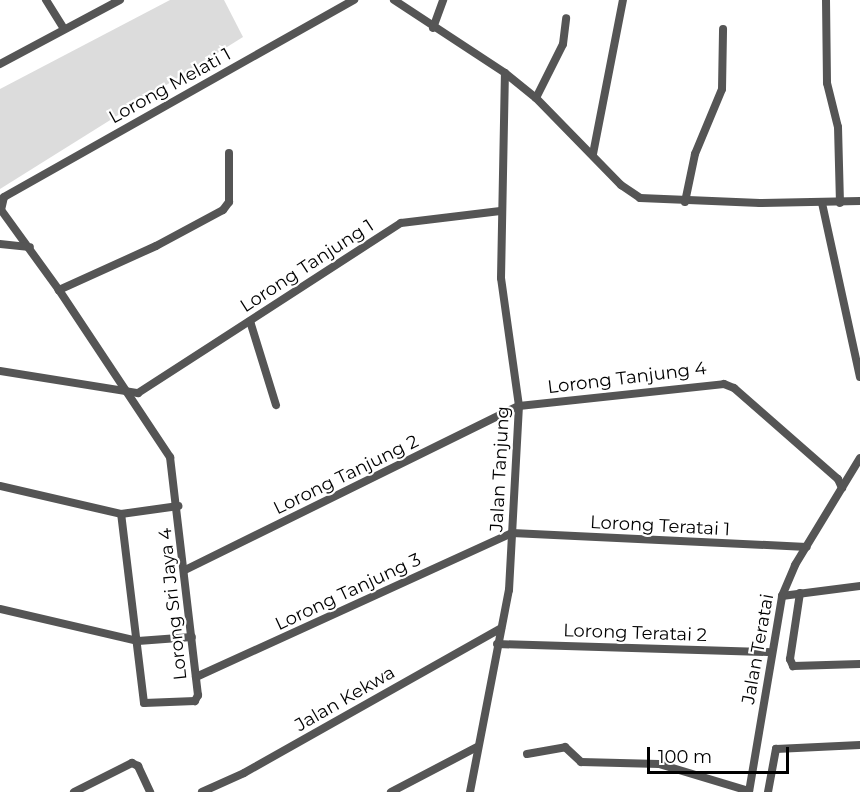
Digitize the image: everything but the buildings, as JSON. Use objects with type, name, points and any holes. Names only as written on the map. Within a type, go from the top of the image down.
[{"type":"street","points":[[46,0],[64,29]]},
{"type":"street","points":[[0,64],[107,3],[120,0]]},
{"type":"street","name":"Lorong Melati 1","points":[[30,247],[1,210],[3,200],[354,0]]},
{"type":"street","points":[[394,0],[505,73],[536,98],[621,184],[640,198],[685,202],[840,203],[860,201]]},
{"type":"street","points":[[434,28],[443,0]]},
{"type":"street","points":[[593,154],[624,0]]},
{"type":"street","points":[[826,0],[827,83],[838,127],[840,203]]},
{"type":"street","points":[[536,98],[563,44],[567,18]]},
{"type":"street","points":[[685,202],[692,163],[722,89],[723,29]]},
{"type":"street","name":"Jalan Tanjung","points":[[470,792],[509,590],[519,406],[502,297],[500,211],[505,73]]},
{"type":"street","points":[[59,290],[156,246],[223,210],[229,202],[229,153]]},
{"type":"street","points":[[822,203],[860,377]]},
{"type":"street","name":"Lorong Tanjung 1","points":[[128,394],[146,390],[402,223],[500,211]]},
{"type":"street","points":[[0,244],[30,247],[167,450],[177,506]]},
{"type":"street","points":[[250,321],[276,405]]},
{"type":"street","points":[[0,371],[128,394]]},
{"type":"street","name":"Lorong Tanjung 4","points":[[519,406],[723,384],[734,388],[838,479],[842,488]]},
{"type":"street","name":"Lorong Tanjung 2","points":[[185,570],[519,406]]},
{"type":"street","name":"Jalan Teratai","points":[[749,792],[782,596],[807,547],[860,458]]},
{"type":"street","points":[[0,486],[121,514],[138,641]]},
{"type":"street","name":"Lorong Sri Jaya 4","points":[[121,514],[177,506],[198,695],[195,701],[144,703],[138,641]]},
{"type":"street","name":"Lorong Teratai 1","points":[[512,533],[807,547]]},
{"type":"street","name":"Lorong Tanjung 3","points":[[196,677],[512,533]]},
{"type":"street","points":[[782,596],[860,585]]},
{"type":"street","points":[[800,593],[790,658],[793,666],[860,664]]},
{"type":"street","points":[[0,609],[138,641],[192,637]]},
{"type":"street","name":"Jalan Kekwa","points":[[202,792],[350,714],[501,628]]},
{"type":"street","name":"Lorong Teratai 2","points":[[497,644],[771,652]]},
{"type":"street","points":[[768,792],[776,749],[860,745]]},
{"type":"street","points":[[392,792],[477,747]]},
{"type":"street","points":[[527,754],[565,747],[581,762],[659,764],[749,792]]},
{"type":"street","points":[[74,792],[132,763],[138,766],[150,792]]},
{"type":"shaded area","points":[[170,0],[224,0],[243,37],[0,189],[0,89]]}]
